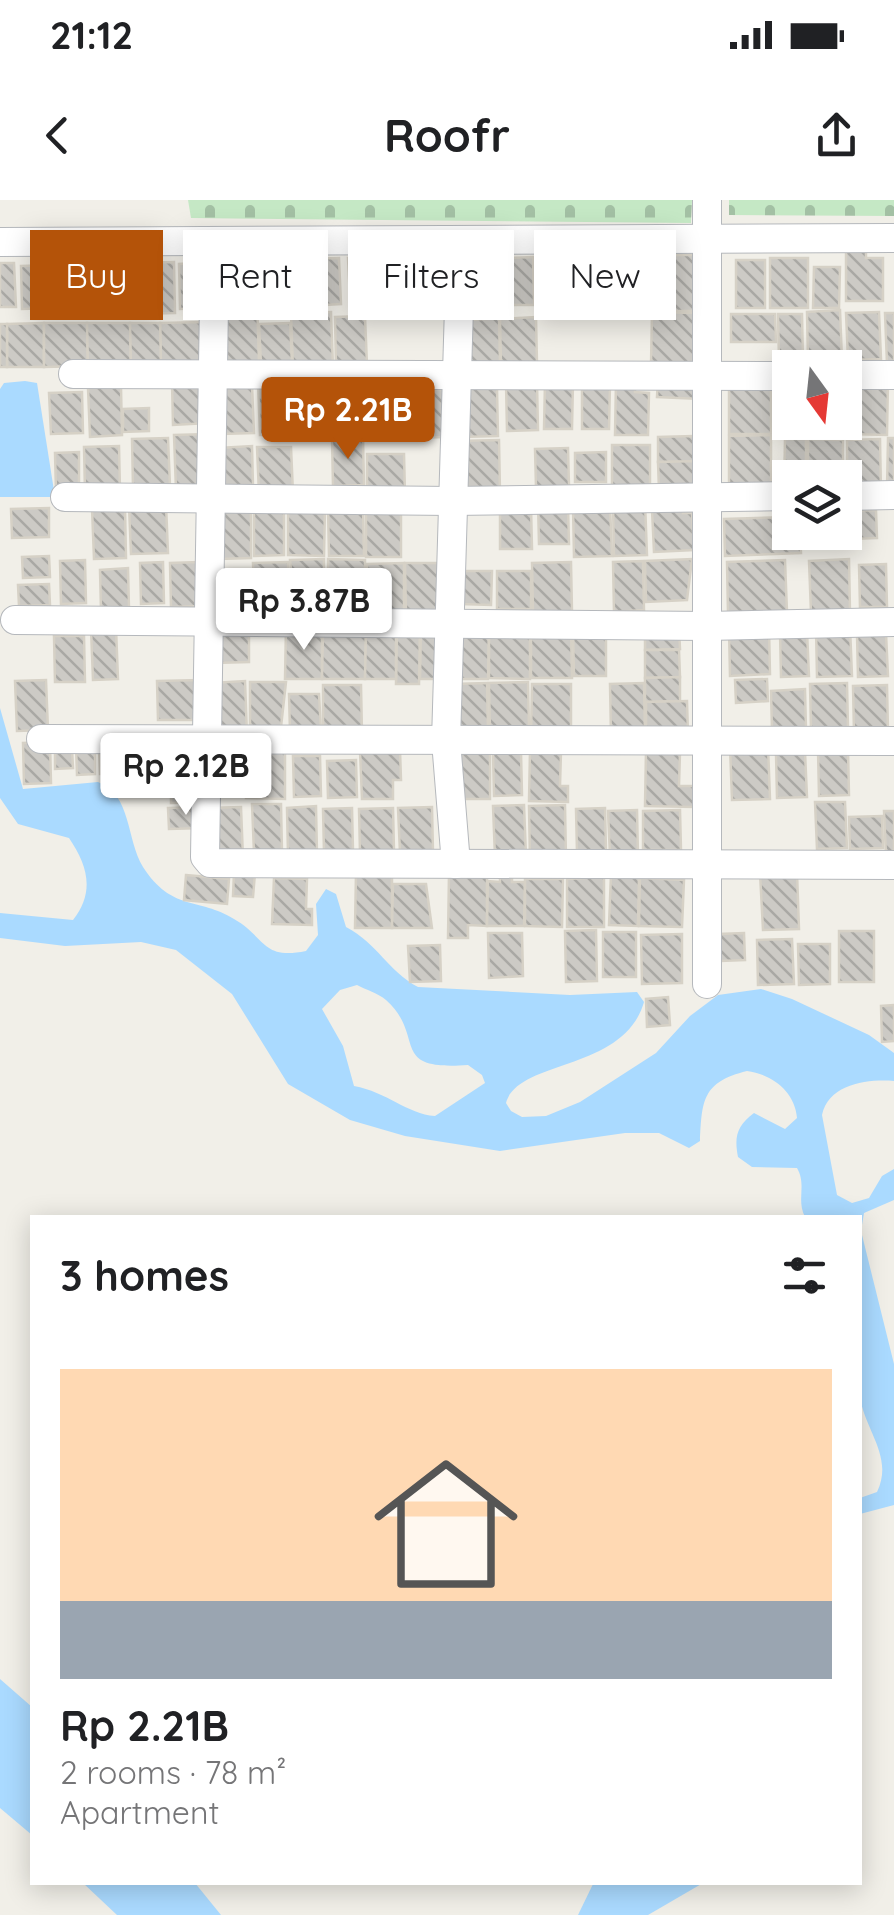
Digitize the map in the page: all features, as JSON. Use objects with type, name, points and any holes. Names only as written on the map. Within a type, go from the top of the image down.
[{"type":"street","points":[[707,200],[707,984]]},
{"type":"street","points":[[514,240],[894,238]]},
{"type":"street","points":[[0,242],[183,243]]},
{"type":"street","points":[[214,320],[206,857],[210,863],[894,866]]},
{"type":"street","points":[[456,864],[446,741],[459,320]]},
{"type":"street","points":[[73,374],[772,376]]},
{"type":"street","points":[[862,376],[894,375]]},
{"type":"street","points":[[862,496],[894,495]]},
{"type":"street","points":[[65,497],[452,500],[772,496]]},
{"type":"street","points":[[16,620],[707,626],[894,622]]},
{"type":"street","points":[[41,738],[894,741]]},
{"type":"green space","points":[[188,200],[692,200],[691,223],[191,218]]},
{"type":"green space","points":[[729,200],[894,200],[894,216],[729,215]]},
{"type":"water","points":[[4,383],[37,383],[55,497],[0,497],[0,389]]},
{"type":"water","points":[[0,708],[23,789],[98,782],[109,788],[123,807],[138,856],[154,881],[175,897],[234,919],[272,950],[306,951],[318,935],[316,904],[326,889],[336,894],[346,927],[418,987],[570,995],[637,992],[644,1002],[633,1025],[616,1041],[530,1078],[515,1089],[506,1103],[522,1117],[546,1116],[580,1102],[656,1053],[690,1016],[718,995],[761,989],[792,999],[869,1035],[894,1053],[894,1081],[872,1081],[841,1090],[832,1096],[822,1115],[837,1195],[852,1203],[869,1198],[882,1176],[894,1169],[894,1200],[864,1213],[862,1225],[862,1215],[804,1215],[797,1168],[752,1167],[738,1157],[738,1132],[754,1113],[785,1129],[797,1118],[787,1092],[765,1076],[747,1071],[713,1087],[704,1104],[700,1141],[689,1148],[659,1133],[625,1133],[500,1151],[405,1136],[350,1120],[288,1084],[232,994],[176,950],[141,942],[65,946],[0,938],[0,913],[73,920],[86,889],[81,859],[69,838],[18,824],[0,798]],"holes":[[[357,985],[383,998],[398,1014],[417,1057],[427,1063],[468,1065],[482,1075],[485,1083],[435,1116],[354,1086],[343,1046],[322,1009],[340,990]]]},
{"type":"water","points":[[862,1235],[894,1364],[894,1505],[862,1513],[862,1497],[877,1492],[882,1467],[863,1409]]},
{"type":"water","points":[[0,1679],[30,1705],[30,1833],[0,1808]]},
{"type":"water","points":[[85,1885],[197,1885],[221,1915],[117,1915]]},
{"type":"water","points":[[593,1885],[700,1885],[648,1915],[578,1915]]},
{"type":"building","points":[[846,249],[866,249],[866,258],[883,258],[883,301],[846,301]]},
{"type":"building","points":[[676,255],[695,255],[695,311],[676,311]]},
{"type":"building","points":[[533,257],[534,305],[514,305],[514,258]]},
{"type":"building","points":[[328,258],[339,258],[341,304],[328,305]]},
{"type":"building","points":[[770,258],[808,258],[808,308],[770,308]]},
{"type":"building","points":[[736,260],[765,260],[765,308],[736,308]]},
{"type":"building","points":[[163,262],[174,262],[175,313],[163,313]]},
{"type":"building","points":[[0,263],[14,263],[16,307],[0,307]]},
{"type":"building","points":[[179,264],[183,264],[183,309],[180,309]]},
{"type":"building","points":[[21,266],[30,266],[30,309],[22,309]]},
{"type":"building","points":[[814,267],[840,267],[839,308],[813,308]]},
{"type":"building","points":[[840,310],[842,350],[808,350],[807,312]]},
{"type":"building","points":[[328,312],[333,368],[293,369],[291,320],[328,320]]},
{"type":"building","points":[[879,312],[881,359],[862,360],[862,350],[848,350],[846,313]]},
{"type":"building","points":[[676,313],[694,313],[693,365],[651,365],[652,320],[676,320]]},
{"type":"building","points":[[885,313],[894,313],[894,364],[887,364]]},
{"type":"building","points":[[731,314],[775,314],[776,342],[731,342]]},
{"type":"building","points":[[778,314],[802,314],[803,350],[779,350]]},
{"type":"building","points":[[335,317],[365,320],[367,365],[336,366]]},
{"type":"building","points":[[223,320],[258,320],[259,364],[224,365]]},
{"type":"building","points":[[469,320],[499,320],[500,364],[470,365]]},
{"type":"building","points":[[500,320],[536,320],[537,363],[501,364]]},
{"type":"building","points":[[204,322],[204,365],[161,366],[160,323]]},
{"type":"building","points":[[44,323],[44,367],[7,367],[7,324]]},
{"type":"building","points":[[44,323],[87,323],[88,366],[44,367]]},
{"type":"building","points":[[87,323],[130,323],[131,366],[88,366]]},
{"type":"building","points":[[130,323],[160,323],[161,366],[131,366]]},
{"type":"building","points":[[290,323],[292,363],[261,364],[259,324]]},
{"type":"building","points":[[0,324],[7,324],[7,367],[0,367]]},
{"type":"building","points":[[658,378],[701,380],[700,399],[657,397]]},
{"type":"building","points":[[336,380],[368,380],[368,433],[336,433]]},
{"type":"building","points":[[729,380],[771,380],[771,434],[729,434]]},
{"type":"building","points":[[207,381],[208,423],[173,425],[172,382]]},
{"type":"building","points":[[326,381],[327,429],[297,431],[296,382]]},
{"type":"building","points":[[616,381],[635,382],[635,392],[649,393],[648,435],[615,435]]},
{"type":"building","points":[[289,382],[291,434],[260,435],[258,383]]},
{"type":"building","points":[[537,382],[538,430],[507,431],[506,383]]},
{"type":"building","points":[[545,382],[573,382],[572,429],[544,429]]},
{"type":"building","points":[[862,382],[888,382],[887,435],[862,434]]},
{"type":"building","points":[[582,383],[610,383],[609,429],[582,429]]},
{"type":"building","points":[[252,385],[254,433],[221,434],[219,386]]},
{"type":"building","points":[[121,387],[122,435],[90,437],[88,388]]},
{"type":"building","points":[[497,388],[498,436],[460,437],[460,389]]},
{"type":"building","points":[[444,389],[446,437],[409,438],[408,390]]},
{"type":"building","points":[[82,392],[83,433],[51,434],[49,393]]},
{"type":"building","points":[[404,392],[404,438],[371,439],[370,393]]},
{"type":"building","points":[[149,408],[149,431],[123,432],[123,409]]},
{"type":"building","points":[[209,434],[211,489],[176,490],[174,435]]},
{"type":"building","points":[[771,435],[771,490],[729,490],[729,436]]},
{"type":"building","points":[[693,436],[694,462],[658,462],[658,437]]},
{"type":"building","points":[[363,437],[364,485],[333,486],[332,438]]},
{"type":"building","points":[[168,438],[170,486],[133,487],[132,439]]},
{"type":"building","points":[[888,438],[894,438],[894,490],[887,490]]},
{"type":"building","points":[[880,439],[881,492],[862,492],[862,460],[847,460],[847,440]]},
{"type":"building","points":[[499,440],[500,493],[458,494],[457,441]]},
{"type":"building","points":[[785,440],[806,440],[806,460],[785,460]]},
{"type":"building","points":[[808,440],[843,440],[843,460],[808,460]]},
{"type":"building","points":[[612,445],[650,445],[650,493],[612,493]]},
{"type":"building","points":[[119,446],[120,491],[85,492],[84,447]]},
{"type":"building","points":[[252,446],[253,486],[220,487],[219,448]]},
{"type":"building","points":[[257,447],[291,447],[293,493],[259,494]]},
{"type":"building","points":[[568,448],[569,486],[536,487],[535,449]]},
{"type":"building","points":[[79,452],[79,492],[56,492],[55,453]]},
{"type":"building","points":[[606,452],[606,482],[575,482],[575,453]]},
{"type":"building","points":[[367,454],[404,454],[405,494],[367,495]]},
{"type":"building","points":[[700,461],[700,490],[659,491],[658,462]]},
{"type":"building","points":[[284,502],[284,555],[254,556],[254,509]]},
{"type":"building","points":[[538,502],[568,506],[569,544],[539,544]]},
{"type":"building","points":[[645,502],[647,555],[614,556],[613,503]]},
{"type":"building","points":[[166,504],[168,553],[131,554],[129,506]]},
{"type":"building","points":[[363,505],[364,556],[329,556],[328,509]]},
{"type":"building","points":[[366,505],[401,505],[401,557],[366,557]]},
{"type":"building","points":[[610,505],[612,556],[574,557],[573,506]]},
{"type":"building","points":[[500,506],[531,506],[532,549],[500,549]]},
{"type":"building","points":[[125,507],[126,558],[94,559],[92,508]]},
{"type":"building","points":[[49,508],[49,537],[12,538],[11,509]]},
{"type":"building","points":[[251,508],[251,558],[219,559],[218,509]]},
{"type":"building","points":[[325,508],[324,556],[288,555],[288,509]]},
{"type":"building","points":[[683,508],[683,513],[692,513],[694,550],[654,552],[652,510]]},
{"type":"building","points":[[876,510],[877,538],[862,539],[862,511]]},
{"type":"building","points":[[772,518],[772,550],[801,553],[725,556],[724,519]]},
{"type":"building","points":[[49,556],[50,577],[23,578],[22,557]]},
{"type":"building","points":[[324,559],[324,617],[296,617],[290,560]]},
{"type":"building","points":[[328,559],[365,560],[365,614],[328,615]]},
{"type":"building","points":[[692,559],[687,600],[646,602],[645,561]]},
{"type":"building","points":[[849,559],[850,612],[811,613],[809,561]]},
{"type":"building","points":[[85,560],[86,603],[61,604],[60,561]]},
{"type":"building","points":[[785,560],[787,612],[728,614],[727,562]]},
{"type":"building","points":[[643,561],[644,610],[614,612],[613,562]]},
{"type":"building","points":[[163,562],[164,603],[141,604],[140,563]]},
{"type":"building","points":[[199,562],[200,606],[171,607],[170,563]]},
{"type":"building","points":[[288,562],[290,610],[255,611],[253,563]]},
{"type":"building","points":[[571,562],[572,611],[533,612],[532,563]]},
{"type":"building","points":[[404,563],[404,615],[368,615],[367,564]]},
{"type":"building","points":[[405,563],[446,563],[447,614],[406,615]]},
{"type":"building","points":[[886,564],[887,607],[860,607],[859,565]]},
{"type":"building","points":[[128,568],[129,609],[101,611],[100,570]]},
{"type":"building","points":[[461,571],[492,571],[491,605],[461,604]]},
{"type":"building","points":[[497,571],[531,571],[531,609],[497,609]]},
{"type":"building","points":[[49,584],[50,605],[19,606],[18,585]]},
{"type":"building","points":[[286,626],[322,626],[322,679],[285,679]]},
{"type":"building","points":[[215,627],[249,627],[249,662],[215,663]]},
{"type":"building","points":[[397,627],[420,627],[419,684],[396,684]]},
{"type":"building","points":[[850,627],[852,676],[817,677],[816,628]]},
{"type":"building","points":[[116,628],[118,679],[93,680],[91,629]]},
{"type":"building","points":[[421,628],[443,628],[443,679],[420,679]]},
{"type":"building","points":[[454,628],[489,628],[488,679],[454,679]]},
{"type":"building","points":[[489,628],[530,628],[530,679],[489,678]]},
{"type":"building","points":[[531,628],[571,628],[572,678],[531,678]]},
{"type":"building","points":[[645,628],[679,628],[680,649],[645,650]]},
{"type":"building","points":[[769,628],[770,674],[730,676],[729,629]]},
{"type":"building","points":[[606,630],[606,676],[574,676],[573,631]]},
{"type":"building","points":[[807,631],[809,676],[781,677],[780,632]]},
{"type":"building","points":[[323,632],[366,632],[365,679],[322,679]]},
{"type":"building","points":[[366,632],[396,633],[396,679],[365,679]]},
{"type":"building","points":[[886,633],[888,676],[858,677],[857,634]]},
{"type":"building","points":[[54,636],[84,636],[85,682],[55,682]]},
{"type":"building","points":[[645,650],[679,650],[680,677],[645,678]]},
{"type":"building","points":[[680,677],[680,701],[645,702],[645,678]]},
{"type":"building","points":[[767,679],[768,701],[736,703],[735,680]]},
{"type":"building","points":[[46,680],[48,730],[17,731],[15,681]]},
{"type":"building","points":[[201,680],[201,720],[158,720],[157,681]]},
{"type":"building","points":[[245,681],[247,735],[214,736],[213,683]]},
{"type":"building","points":[[250,682],[286,682],[280,736],[250,736]]},
{"type":"building","points":[[528,682],[529,730],[490,731],[489,683]]},
{"type":"building","points":[[487,683],[488,731],[454,732],[453,684]]},
{"type":"building","points":[[644,683],[645,735],[611,736],[610,684]]},
{"type":"building","points":[[847,683],[848,728],[811,729],[810,684]]},
{"type":"building","points":[[532,684],[571,684],[571,736],[531,736]]},
{"type":"building","points":[[323,685],[361,685],[362,734],[323,734]]},
{"type":"building","points":[[887,685],[888,731],[854,733],[853,686]]},
{"type":"building","points":[[805,689],[806,730],[772,731],[771,691]]},
{"type":"building","points":[[289,694],[319,694],[321,731],[290,732]]},
{"type":"building","points":[[687,701],[688,734],[646,735],[646,702]]},
{"type":"building","points":[[50,742],[51,783],[24,784],[23,743]]},
{"type":"building","points":[[146,744],[148,785],[126,786],[125,745]]},
{"type":"building","points":[[181,744],[182,774],[155,775],[154,745]]},
{"type":"building","points":[[246,745],[285,746],[285,799],[246,798]]},
{"type":"building","points":[[76,746],[95,746],[95,774],[77,775]]},
{"type":"building","points":[[768,746],[770,799],[732,800],[730,747]]},
{"type":"building","points":[[122,748],[122,773],[100,774],[99,749]]},
{"type":"building","points":[[55,749],[72,749],[73,768],[55,769]]},
{"type":"building","points":[[848,749],[849,795],[819,796],[818,750]]},
{"type":"building","points":[[400,750],[401,780],[393,780],[393,799],[362,799],[360,751]]},
{"type":"building","points":[[459,750],[490,750],[490,799],[459,799]]},
{"type":"building","points":[[530,751],[561,751],[560,786],[568,786],[568,802],[529,801]]},
{"type":"building","points":[[646,751],[680,752],[679,786],[694,786],[694,807],[645,806]]},
{"type":"building","points":[[521,752],[522,795],[494,796],[493,753]]},
{"type":"building","points":[[805,752],[807,797],[777,798],[776,753]]},
{"type":"building","points":[[293,756],[320,756],[321,796],[294,797]]},
{"type":"building","points":[[356,760],[357,797],[328,798],[327,761]]},
{"type":"building","points":[[201,779],[202,802],[171,803],[171,780]]},
{"type":"building","points":[[815,802],[845,802],[847,848],[817,849]]},
{"type":"building","points":[[252,804],[281,804],[282,852],[254,853]]},
{"type":"building","points":[[524,805],[526,856],[495,857],[493,806]]},
{"type":"building","points":[[565,805],[566,860],[530,861],[529,806]]},
{"type":"building","points":[[316,806],[317,854],[288,855],[287,808]]},
{"type":"building","points":[[203,807],[204,828],[169,829],[168,808]]},
{"type":"building","points":[[241,807],[243,858],[211,859],[209,808]]},
{"type":"building","points":[[432,807],[433,852],[400,853],[398,808]]},
{"type":"building","points":[[352,808],[353,851],[324,852],[323,809]]},
{"type":"building","points":[[393,808],[394,851],[360,852],[359,809]]},
{"type":"building","points":[[605,808],[606,851],[577,852],[576,809]]},
{"type":"building","points":[[637,810],[638,856],[610,856],[608,811]]},
{"type":"building","points":[[680,810],[681,850],[643,850],[643,811]]},
{"type":"building","points":[[884,811],[894,811],[894,855],[886,855]]},
{"type":"building","points":[[882,816],[883,848],[850,849],[849,817]]},
{"type":"building","points":[[234,872],[255,873],[253,897],[233,896]]},
{"type":"building","points":[[797,872],[799,929],[763,930],[760,873]]},
{"type":"building","points":[[356,873],[392,873],[392,928],[355,928]]},
{"type":"building","points":[[449,873],[487,874],[487,926],[468,925],[468,938],[448,938]]},
{"type":"building","points":[[500,873],[512,873],[512,882],[525,882],[524,926],[487,926],[488,881],[500,882]]},
{"type":"building","points":[[584,874],[604,874],[604,927],[567,927],[567,879],[584,878]]},
{"type":"building","points":[[611,874],[639,875],[638,926],[609,925]]},
{"type":"building","points":[[186,875],[229,879],[227,904],[184,900]]},
{"type":"building","points":[[274,878],[307,879],[306,909],[312,909],[312,925],[272,924]]},
{"type":"building","points":[[640,878],[684,880],[682,927],[639,926]]},
{"type":"building","points":[[525,879],[563,879],[562,927],[525,926]]},
{"type":"building","points":[[393,884],[426,884],[432,928],[392,928]]},
{"type":"building","points":[[596,930],[597,981],[566,982],[565,931]]},
{"type":"building","points":[[839,931],[874,931],[874,982],[839,982]]},
{"type":"building","points":[[603,932],[636,932],[636,977],[603,977]]},
{"type":"building","points":[[488,933],[522,933],[523,976],[489,978]]},
{"type":"building","points":[[744,933],[745,960],[721,961],[719,934]]},
{"type":"building","points":[[682,934],[682,983],[642,984],[641,935]]},
{"type":"building","points":[[792,939],[794,984],[758,985],[757,940]]},
{"type":"building","points":[[798,944],[830,944],[830,984],[799,985]]},
{"type":"building","points":[[440,945],[441,981],[410,982],[408,946]]},
{"type":"building","points":[[668,997],[670,1025],[647,1027],[646,999]]},
{"type":"building","points":[[894,1005],[894,1041],[882,1042],[881,1006]]}]
